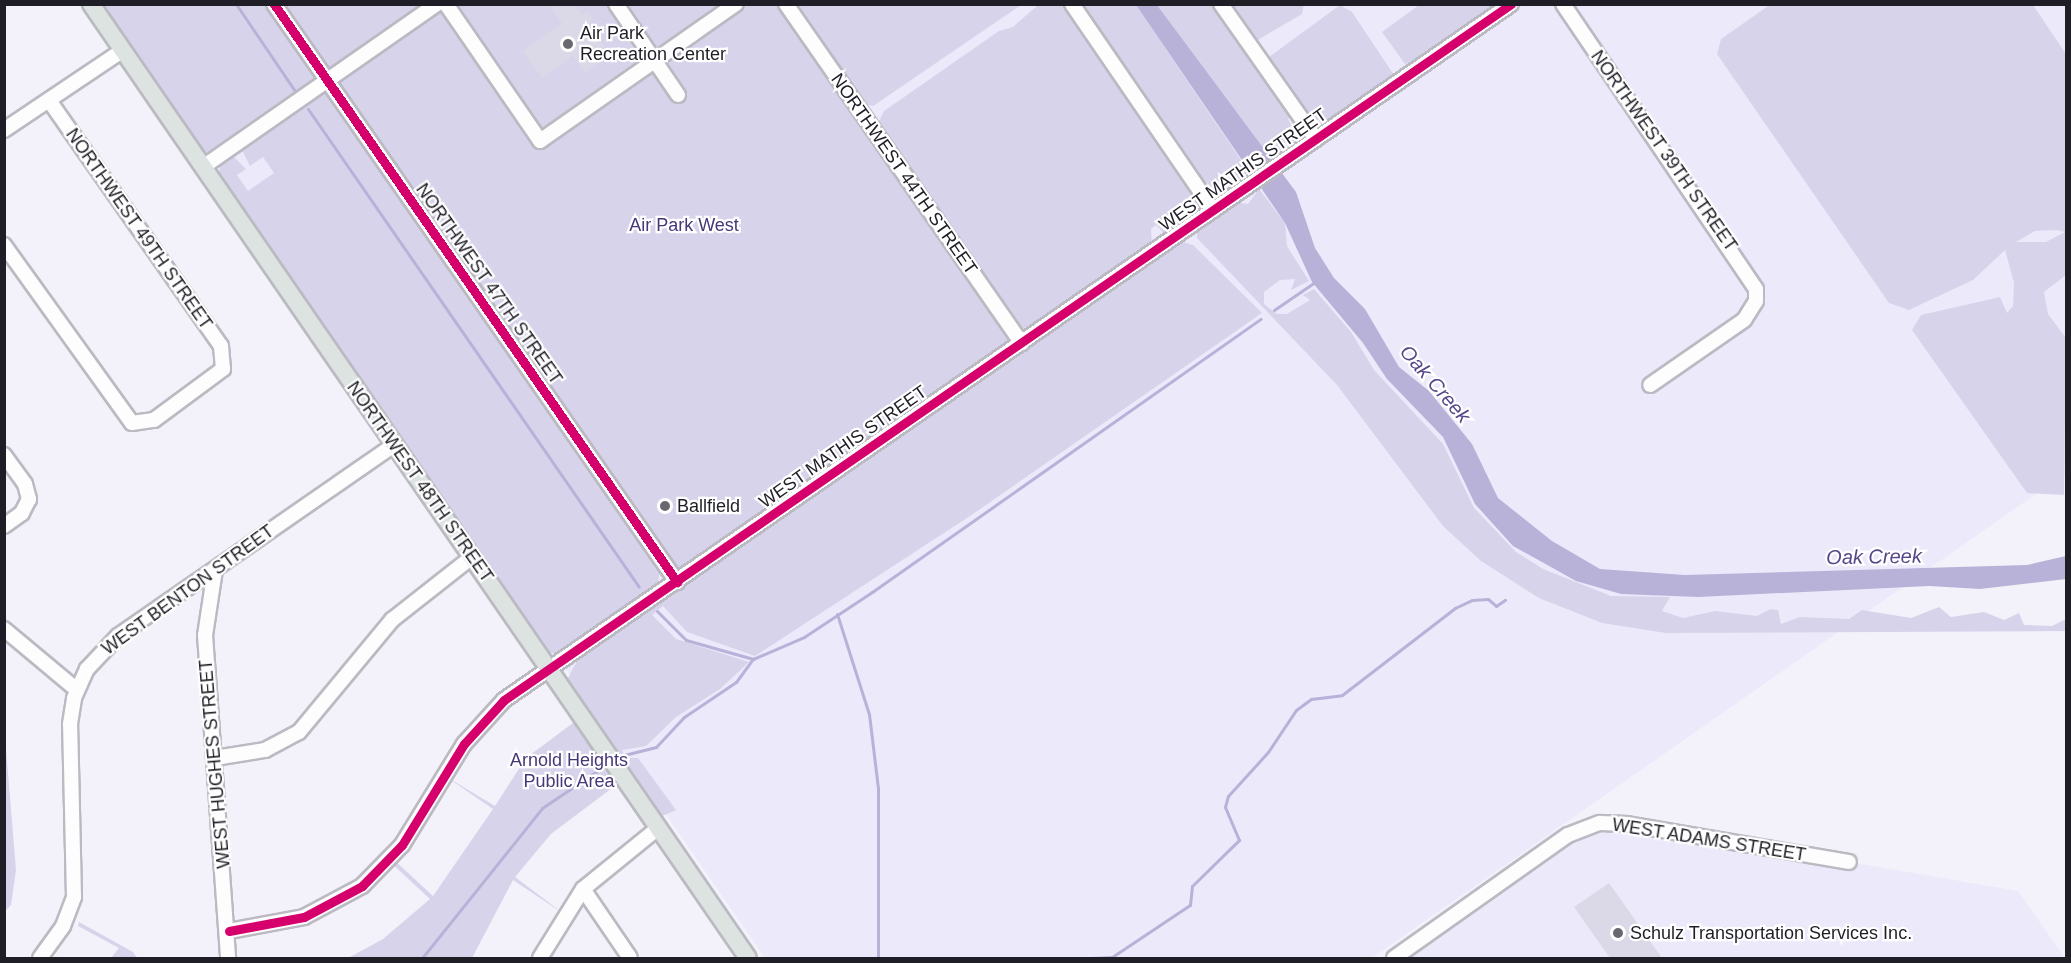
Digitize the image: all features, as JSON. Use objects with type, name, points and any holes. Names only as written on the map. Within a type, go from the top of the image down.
[{"type":"main road","name":"NORTHWEST 48TH STREET","points":[[92,4],[748,958]]},
{"type":"street","name":"NORTHWEST 47TH STREET","points":[[274,4],[677,582]]},
{"type":"street","points":[[203,167],[437,4]]},
{"type":"street","points":[[446,4],[540,141],[736,4]]},
{"type":"street","points":[[616,4],[678,95]]},
{"type":"street","name":"NORTHWEST 44TH STREET","points":[[786,4],[1022,343]]},
{"type":"street","points":[[1072,4],[1213,210]]},
{"type":"street","points":[[1221,4],[1316,139]]},
{"type":"street","name":"WEST MATHIS STREET","points":[[229,931],[275,925],[315,913],[367,882],[407,838],[478,726],[549,669],[1511,4]]},
{"type":"street","name":"NORTHWEST 39TH STREET","points":[[1563,4],[1752,278],[1756,301],[1744,320],[1650,385]]},
{"type":"street","points":[[4,130],[123,50]]},
{"type":"street","name":"NORTHWEST 49TH STREET","points":[[4,245],[122,415],[144,424],[218,376],[225,359],[221,346],[49,100]]},
{"type":"street","name":"WEST BENTON STREET","points":[[40,958],[63,926],[76,881],[70,724],[77,690],[107,645],[394,445]]},
{"type":"street","points":[[4,455],[29,495],[25,510],[4,526]]},
{"type":"street","points":[[215,758],[265,750],[299,732],[392,620],[471,557]]},
{"type":"street","name":"WEST HUGHES STREET","points":[[215,570],[205,635],[229,931],[228,958]]},
{"type":"street","points":[[4,629],[77,690]]},
{"type":"street","name":"WEST ADAMS STREET","points":[[1394,958],[1568,835],[1600,823],[1627,824],[1850,862]]},
{"type":"street","points":[[540,958],[583,889],[658,828]]},
{"type":"street","points":[[583,889],[630,958]]},
{"type":"shaded area","points":[[108,5],[2066,5],[2066,473],[1372,958],[765,958]]},
{"type":"shaded area","name":"Oak Creek","points":[[1136,5],[1157,5],[1296,192],[1315,248],[1334,278],[1365,309],[1399,367],[1429,391],[1472,444],[1498,498],[1552,541],[1600,569],[1685,575],[2027,565],[2066,556],[2066,579],[1980,589],[1929,586],[1698,597],[1621,594],[1576,581],[1513,546],[1475,504],[1443,437],[1387,379],[1363,343],[1312,282],[1285,223]]},
{"type":"shaded area","points":[[1627,824],[2018,891],[2065,958],[1394,958],[1568,835]]},
{"type":"green space","points":[[1304,4],[1302,14],[1256,41],[1225,5]]},
{"type":"green space","points":[[1771,4],[2033,5],[2066,54],[2066,275],[2044,292],[2048,314],[2066,338],[2064,495],[2027,493],[1912,330],[1921,315],[2000,297],[2007,313],[2013,306],[2014,283],[2005,250],[1973,280],[1909,310],[1889,303],[1717,54],[1721,39]],"holes":[[[2035,231],[2065,232],[2046,242],[2016,242]]]},
{"type":"green space","points":[[99,5],[269,5],[315,72],[314,82],[215,152],[204,152]]},
{"type":"green space","name":"Air Park West","points":[[274,5],[786,5],[1022,343],[677,582]]},
{"type":"green space","points":[[792,5],[1021,5],[873,106],[864,104]]},
{"type":"green space","points":[[1038,5],[1063,5],[1200,205],[1171,231],[1163,232],[1156,225],[1151,229],[1152,246],[1035,326],[1023,328],[877,125],[884,111],[999,31],[1013,27]]},
{"type":"green space","points":[[1076,5],[1136,5],[1249,172],[1237,181],[1231,172],[1223,177],[1227,188],[1219,193],[1204,180],[1199,182]]},
{"type":"green space","points":[[1157,5],[1214,5],[1291,116],[1288,119],[1296,133],[1294,141],[1279,144],[1281,149],[1269,158]]},
{"type":"green space","points":[[1340,5],[1352,12],[1394,75],[1324,125],[1315,124],[1269,57]]},
{"type":"green space","points":[[1419,5],[1495,5],[1416,62],[1405,64],[1382,32]]},
{"type":"green space","points":[[323,93],[333,97],[660,570],[657,588],[560,654],[547,653],[218,176],[221,162],[231,154],[246,169],[237,175],[248,191],[274,173],[263,157],[250,166],[241,148]]},
{"type":"green space","points":[[1259,189],[1285,223],[1287,246],[1309,281],[1291,290],[1295,279],[1280,280],[1264,292],[1264,304],[1277,314],[1287,314],[1310,300],[1303,295],[1314,289],[1351,332],[1374,370],[1443,444],[1474,508],[1516,552],[1543,569],[1611,596],[1670,597],[1662,611],[1683,618],[1715,611],[1757,616],[1770,609],[1778,610],[1781,624],[1800,617],[1849,619],[1862,610],[1911,618],[1939,607],[1951,617],[1984,612],[2004,620],[2019,613],[2024,625],[2052,626],[2066,619],[2066,631],[1666,633],[1602,623],[1539,598],[1481,561],[1443,526],[1337,385],[1197,238],[1197,229],[1235,202],[1248,204]]},
{"type":"green space","points":[[1179,241],[1193,245],[1262,313],[973,514],[755,656],[687,632],[663,606],[652,615],[676,639],[749,662],[720,689],[676,717],[646,746],[622,750],[626,758],[638,758],[676,810],[662,816],[655,812],[569,687],[568,678],[577,661],[621,626]]},
{"type":"green space","name":"Arnold Heights Public Area","points":[[581,717],[624,779],[551,834],[515,877],[564,914],[513,880],[472,958],[348,958],[383,939],[430,899],[389,861],[392,858],[433,896],[493,809],[445,776],[495,806],[526,758]]},
{"type":"green space","points":[[4,724],[16,870],[11,905],[5,911]]},
{"type":"green space","points":[[79,922],[133,952],[137,958],[111,958],[119,948],[78,926]]},
{"type":"building","name":"Air Park Recreation Center","points":[[549,4],[575,4],[582,15],[587,11],[593,20],[588,24],[610,55],[585,73],[573,56],[542,78],[523,51],[562,23]]},
{"type":"building","name":"Schulz Transportation Services Inc.","points":[[1609,883],[1662,958],[1610,958],[1574,907]]},
{"type":"waterway","points":[[236,4],[295,91]]},
{"type":"waterway","points":[[308,109],[639,587]]},
{"type":"waterway","points":[[1274,310],[1315,282]]},
{"type":"waterway","points":[[624,755],[656,747],[684,717],[736,682],[753,659],[804,637],[872,592],[1261,319]]},
{"type":"waterway","points":[[1092,958],[1112,957],[1190,905],[1192,886],[1239,840],[1225,807],[1228,796],[1268,752],[1296,710],[1311,699],[1342,695],[1455,608],[1472,600],[1488,599],[1496,606],[1505,600]]},
{"type":"waterway","points":[[657,611],[686,640],[753,659]]},
{"type":"waterway","points":[[837,614],[869,714],[878,788],[878,958]]},
{"type":"waterway","points":[[422,958],[542,808],[597,771]]},
{"type":"cycle path","points":[[274,4],[677,582]]},
{"type":"cycle path","points":[[229,931],[304,917],[362,886],[402,845],[464,744],[504,700],[1511,4]]},
{"type":"place","name":"Air Park Recreation Center","points":[[568,44]]},
{"type":"place","name":"Ballfield","points":[[665,506]]},
{"type":"place","name":"Schulz Transportation Services Inc.","points":[[1618,933]]}]
